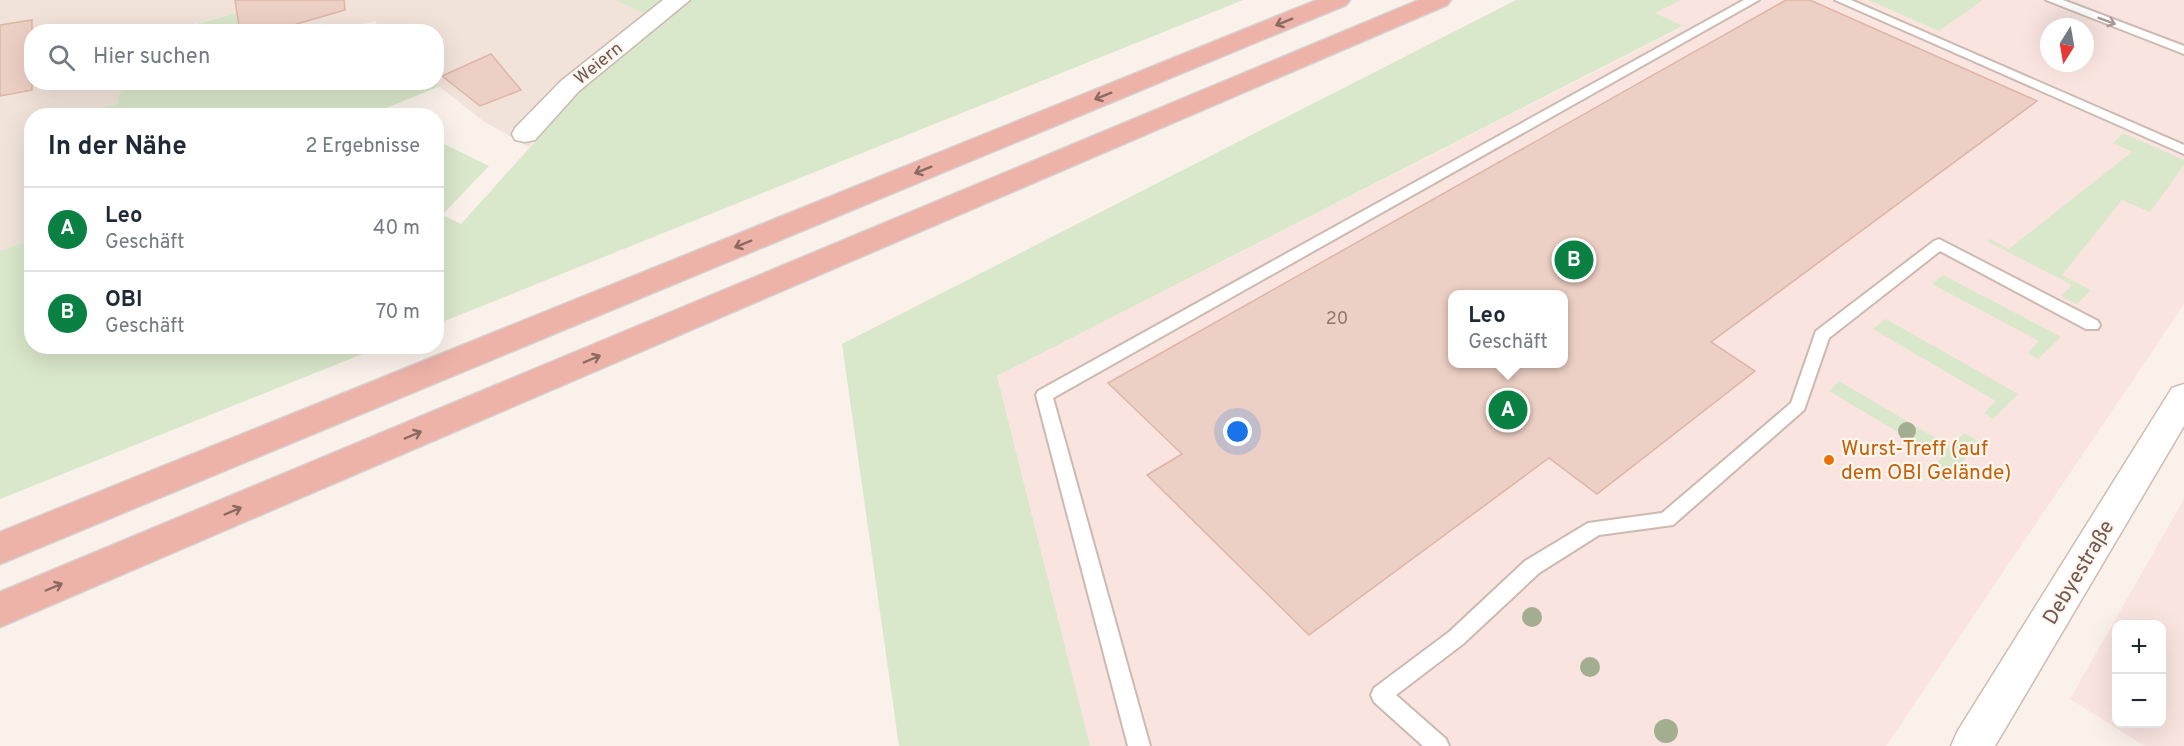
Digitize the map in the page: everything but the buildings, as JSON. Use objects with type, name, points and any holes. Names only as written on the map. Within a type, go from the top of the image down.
[{"type":"highway","points":[[0,548],[1338,0]]},
{"type":"highway","points":[[0,610],[1439,0]]},
{"type":"main road","name":"Weiern","points":[[525,134],[570,86],[678,0]]},
{"type":"main road","name":"Debyestraße","points":[[1972,746],[2184,397]]},
{"type":"lane","points":[[1139,746],[1044,395],[1754,0]]},
{"type":"lane","points":[[1841,0],[2184,150]]},
{"type":"lane","points":[[2052,0],[2184,50]]},
{"type":"lane","points":[[1438,746],[1381,695],[1456,638],[1532,567],[1595,528],[1667,520],[1798,406],[1822,335],[1939,244],[2092,325]]},
{"type":"shaded area","points":[[0,0],[615,0],[662,21],[595,75],[529,147],[483,121],[444,90],[444,24],[377,24],[375,21],[364,24],[240,24],[236,13],[194,24],[24,24],[24,90],[121,90],[117,104],[100,108],[24,108],[24,242],[0,251]]},
{"type":"shaded area","points":[[1681,0],[1868,0],[1939,31],[1983,0],[2184,0],[2184,304],[1886,746],[1090,746],[997,376],[1683,27],[1655,13]]},
{"type":"shaded area","points":[[2184,499],[2184,746],[2145,746],[2116,728],[2166,728],[2166,620],[2115,620]]},
{"type":"shaded area","points":[[2112,625],[2112,674],[2112,725],[2070,699]]},
{"type":"green space","points":[[615,0],[1243,0],[444,321],[444,216],[461,224],[595,75],[661,21]]},
{"type":"green space","points":[[1516,0],[1681,0],[1655,13],[1683,26],[997,376],[1090,746],[899,746],[842,344]]},
{"type":"green space","points":[[1868,0],[1983,0],[1939,31]]},
{"type":"green space","points":[[236,13],[240,24],[196,24]]},
{"type":"green space","points":[[121,90],[430,90],[386,108],[100,108],[117,104]]},
{"type":"green space","points":[[2123,133],[2184,160],[2184,165],[2150,212],[2122,200],[2062,275],[2091,290],[2077,304],[2061,296],[2072,285],[1987,241],[1990,239],[2009,249],[2132,152],[2113,143]]},
{"type":"green space","points":[[444,144],[489,166],[444,213]]},
{"type":"green space","points":[[24,242],[24,354],[362,354],[0,499],[0,251]]},
{"type":"green space","points":[[1943,275],[2061,337],[2038,359],[2028,353],[2039,341],[1932,284]]},
{"type":"green space","points":[[1886,319],[2018,394],[1993,419],[1984,413],[1996,401],[1873,329]]},
{"type":"green space","points":[[1839,381],[1951,447],[1964,433],[1980,442],[1944,482],[1929,472],[1942,458],[1829,391]]},
{"type":"place","name":"OBI","points":[[1574,260]]},
{"type":"place","name":"Leo","points":[[1508,410]]},
{"type":"place","name":"Wurst-Treff (auf dem OBI Gelände)","points":[[1829,460]]}]
